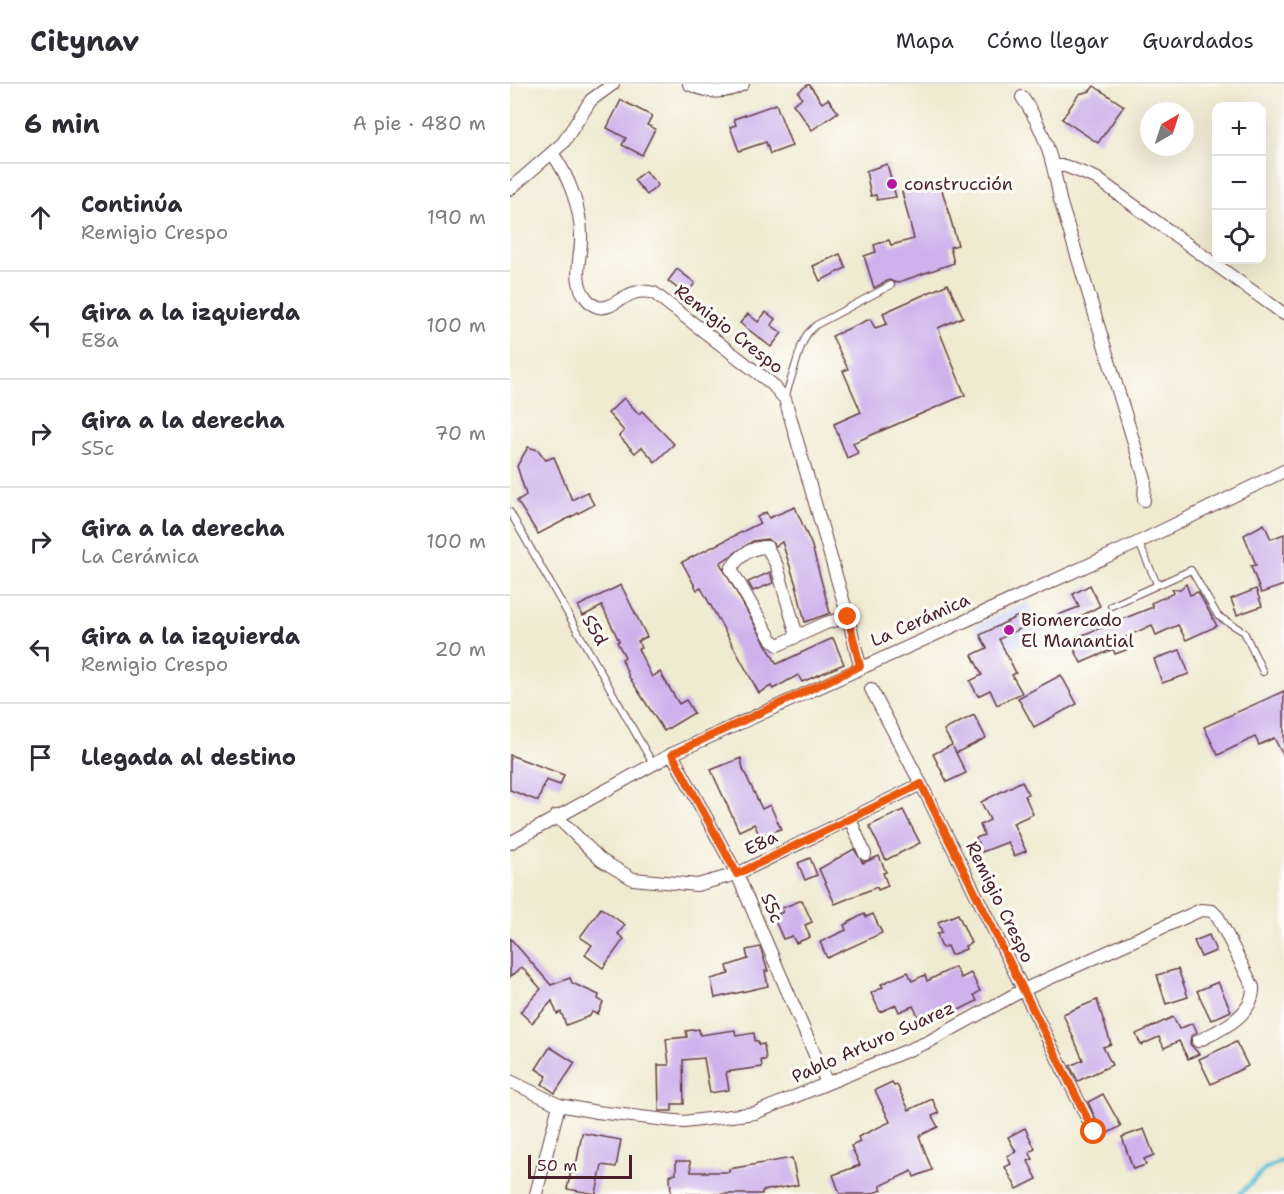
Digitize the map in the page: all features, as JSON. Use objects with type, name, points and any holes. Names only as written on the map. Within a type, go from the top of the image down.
[{"type":"street","points":[[510,189],[552,153],[572,132],[591,100],[613,84]]},
{"type":"street","points":[[689,84],[712,93],[725,92],[743,84]]},
{"type":"street","points":[[1022,97],[1038,120],[1054,166],[1060,200],[1145,479],[1144,500]]},
{"type":"street","name":"Remigio Crespo","points":[[552,153],[563,167],[578,211],[581,237],[578,281],[588,300],[598,307],[608,306],[633,292],[644,290],[654,293],[772,384],[784,399],[848,617],[860,666]]},
{"type":"street","points":[[1054,166],[1065,165],[1096,178],[1284,314]]},
{"type":"street","name":"La Cerámica","points":[[510,843],[672,754],[860,666],[1139,542],[1284,471]]},
{"type":"street","points":[[796,636],[777,566],[767,547],[753,549],[738,558],[731,569],[771,639],[778,645],[848,617]]},
{"type":"street","name":"Remigio Crespo","points":[[871,689],[921,784],[1094,1132]]},
{"type":"street","name":"S5c","points":[[672,754],[737,874],[827,1083]]},
{"type":"street","name":"E8a","points":[[556,816],[602,860],[633,879],[697,885],[737,874],[921,784]]},
{"type":"street","points":[[850,819],[865,854]]},
{"type":"street","name":"Pablo Arturo Suarez","points":[[510,1081],[559,1105],[684,1122],[755,1113],[928,1042],[1023,990],[1201,910],[1212,911],[1218,917],[1253,987],[1253,994],[1240,1017],[1198,1041]]},
{"type":"street","points":[[536,1194],[559,1105]]},
{"type":"lane","points":[[784,399],[807,334],[816,325],[891,285]]},
{"type":"lane","name":"S5d","points":[[510,512],[653,764]]},
{"type":"lane","points":[[1139,542],[1145,561],[1157,584]]},
{"type":"lane","points":[[1111,606],[1191,570],[1218,616],[1244,632],[1263,672]]},
{"type":"shaded area","name":"Biomercado El Manantial","points":[[1028,602],[1043,634],[991,660],[974,626]]},
{"type":"building","points":[[809,84],[822,103],[828,99],[838,112],[812,130],[793,104],[802,98],[798,92]]},
{"type":"building","points":[[1094,86],[1124,106],[1098,143],[1062,119],[1079,94],[1090,91]]},
{"type":"building","points":[[621,100],[652,116],[647,125],[655,129],[642,155],[622,145],[626,138],[607,128]]},
{"type":"building","points":[[776,104],[792,146],[770,154],[766,142],[739,151],[730,127],[736,125],[734,119]]},
{"type":"building","points":[[887,164],[896,197],[877,200],[876,195],[871,196],[866,171]]},
{"type":"building","points":[[645,171],[658,185],[647,195],[634,180]]},
{"type":"building","points":[[940,183],[958,245],[950,247],[954,263],[896,283],[889,280],[874,288],[864,256],[876,252],[874,245],[889,240],[891,245],[914,239],[902,192]]},
{"type":"building","points":[[840,254],[846,268],[820,281],[813,266]]},
{"type":"building","points":[[677,269],[695,283],[686,295],[668,281]]},
{"type":"building","points":[[948,284],[963,317],[938,328],[965,395],[853,443],[858,453],[847,458],[834,424],[861,412],[843,371],[848,369],[832,336],[870,319],[875,328],[887,324],[883,313]]},
{"type":"building","points":[[766,312],[775,319],[771,325],[782,333],[771,347],[740,323],[748,314],[758,322]]},
{"type":"building","points":[[624,398],[639,414],[642,411],[674,444],[655,462],[642,447],[635,453],[619,436],[624,431],[608,413]]},
{"type":"building","points":[[528,447],[538,450],[546,460],[554,457],[572,500],[587,492],[594,505],[538,534],[517,501],[526,495],[517,466]]},
{"type":"building","points":[[795,507],[812,546],[830,613],[805,622],[782,542],[776,546],[767,539],[753,541],[720,563],[777,664],[833,638],[844,664],[802,682],[798,675],[773,689],[771,686],[759,693],[701,588],[697,590],[682,562],[760,523],[757,517],[766,512],[769,518]]},
{"type":"building","points":[[1264,524],[1271,539],[1284,534],[1284,585],[1261,593],[1251,566],[1256,565],[1244,535]]},
{"type":"building","points":[[770,572],[773,583],[753,591],[748,582]]},
{"type":"building","points":[[1186,584],[1190,595],[1198,592],[1217,626],[1186,640],[1178,625],[1156,635],[1152,625],[1121,639],[1126,650],[1115,654],[1113,649],[1081,663],[1070,640],[1153,607],[1151,603],[1174,593],[1172,589],[1180,589]]},
{"type":"building","points":[[621,585],[647,637],[638,641],[641,648],[638,649],[652,677],[660,672],[679,704],[686,700],[694,713],[664,731],[629,677],[622,659],[625,657],[617,642],[619,641],[602,606],[583,616],[578,606]]},
{"type":"building","points":[[1090,585],[1100,606],[1062,626],[1058,615],[1079,607],[1073,594]]},
{"type":"building","points":[[1256,589],[1262,606],[1237,615],[1231,599]]},
{"type":"building","points":[[1018,616],[1024,627],[999,639],[1016,673],[1012,675],[1022,693],[997,705],[990,690],[978,696],[970,681],[982,675],[972,655],[987,648],[980,635]]},
{"type":"building","points":[[1180,650],[1189,674],[1162,683],[1154,659]]},
{"type":"building","points":[[1061,675],[1077,704],[1034,727],[1018,698]]},
{"type":"building","points":[[1284,691],[1284,757],[1274,738],[1259,745],[1255,737],[1218,755],[1204,727]]},
{"type":"building","points":[[974,715],[986,738],[956,753],[966,773],[947,782],[933,754],[952,745],[944,730]]},
{"type":"building","points":[[510,755],[564,775],[560,785],[546,780],[538,801],[510,790]]},
{"type":"building","points":[[741,758],[743,769],[762,809],[770,805],[781,829],[760,836],[754,824],[739,831],[711,770]]},
{"type":"building","points":[[1022,781],[1028,794],[1025,796],[1033,814],[1013,823],[1026,851],[1014,856],[1008,842],[982,852],[976,838],[984,835],[980,825],[990,820],[981,802]]},
{"type":"building","points":[[903,810],[920,843],[886,860],[869,826]]},
{"type":"building","points":[[854,849],[863,863],[879,856],[886,872],[883,873],[888,886],[878,890],[877,887],[835,904],[819,869]]},
{"type":"building","points":[[810,858],[817,875],[805,880],[798,863]]},
{"type":"building","points":[[802,900],[812,922],[805,925],[810,937],[796,943],[792,936],[783,939],[773,916],[783,912],[782,908]]},
{"type":"building","points":[[601,908],[625,925],[618,934],[624,939],[603,968],[585,955],[592,945],[580,937]]},
{"type":"building","points":[[864,914],[866,917],[873,914],[882,933],[827,958],[820,942],[846,930],[844,925]]},
{"type":"building","points":[[958,914],[971,943],[965,946],[966,949],[951,955],[947,946],[942,948],[937,934],[942,932],[938,922]]},
{"type":"building","points":[[1209,935],[1216,951],[1201,957],[1194,941]]},
{"type":"building","points":[[510,938],[551,985],[570,978],[572,983],[599,995],[598,999],[603,1002],[598,1014],[592,1012],[590,1016],[566,1025],[561,1012],[557,1014],[552,1001],[532,1023],[520,1012],[541,989],[522,967],[510,977]]},
{"type":"building","points":[[760,947],[768,971],[765,971],[768,986],[715,998],[711,979],[729,974],[727,966],[748,959],[746,950]]},
{"type":"building","points":[[955,967],[961,978],[971,973],[980,991],[974,995],[977,1001],[953,1013],[951,1009],[921,1022],[913,1006],[899,1012],[896,1005],[880,1012],[871,993],[883,987],[881,984],[908,972],[912,981],[925,975],[927,981]]},
{"type":"building","points":[[1178,969],[1188,997],[1166,1004],[1157,975]]},
{"type":"building","points":[[1218,982],[1231,1011],[1211,1020],[1197,991]]},
{"type":"building","points":[[1097,1000],[1111,1044],[1103,1047],[1112,1065],[1078,1081],[1070,1066],[1083,1060],[1063,1014]]},
{"type":"building","points":[[1173,1017],[1179,1029],[1193,1023],[1197,1032],[1191,1036],[1190,1044],[1199,1054],[1188,1059],[1179,1041],[1164,1048],[1159,1037],[1141,1045],[1136,1034]]},
{"type":"building","points":[[699,1029],[700,1035],[735,1030],[736,1036],[754,1033],[755,1041],[758,1041],[759,1045],[764,1044],[766,1060],[761,1060],[762,1067],[726,1072],[729,1090],[710,1093],[704,1058],[683,1060],[684,1104],[672,1104],[672,1111],[659,1111],[658,1065],[669,1065],[666,1039],[687,1037],[686,1031]]},
{"type":"building","points":[[1236,1042],[1248,1066],[1211,1084],[1199,1059]]},
{"type":"building","points":[[550,1047],[575,1063],[555,1093],[542,1084],[547,1076],[536,1069]]},
{"type":"building","points":[[892,1082],[894,1086],[897,1085],[909,1110],[932,1099],[939,1113],[932,1116],[938,1127],[919,1136],[932,1170],[914,1177],[912,1171],[880,1186],[882,1190],[870,1194],[840,1194],[833,1175],[860,1165],[851,1146],[860,1142],[858,1137],[890,1122],[875,1090]]},
{"type":"building","points":[[1103,1094],[1121,1126],[1103,1136],[1088,1102]]},
{"type":"building","points":[[1025,1128],[1035,1149],[1029,1152],[1033,1159],[1028,1161],[1037,1179],[1017,1189],[1005,1167],[1011,1164],[1007,1156],[1016,1152],[1008,1137]]},
{"type":"building","points":[[1144,1129],[1154,1155],[1144,1159],[1146,1165],[1133,1169],[1122,1137]]},
{"type":"building","points":[[582,1133],[621,1140],[616,1167],[602,1165],[596,1194],[567,1189],[571,1171],[575,1172]]},
{"type":"building","points":[[792,1158],[798,1185],[762,1191],[762,1194],[671,1194],[670,1175],[676,1174],[676,1161],[690,1161],[691,1172],[729,1172],[729,1169]]},
{"type":"waterway","points":[[1240,1194],[1266,1168],[1284,1160]]},
{"type":"place","name":"construcción","points":[[892,184]]},
{"type":"place","name":"Biomercado El Manantial","points":[[1009,630]]},
{"type":"route","points":[[848,617],[860,666],[672,754],[737,874],[921,784],[1094,1132]]}]
